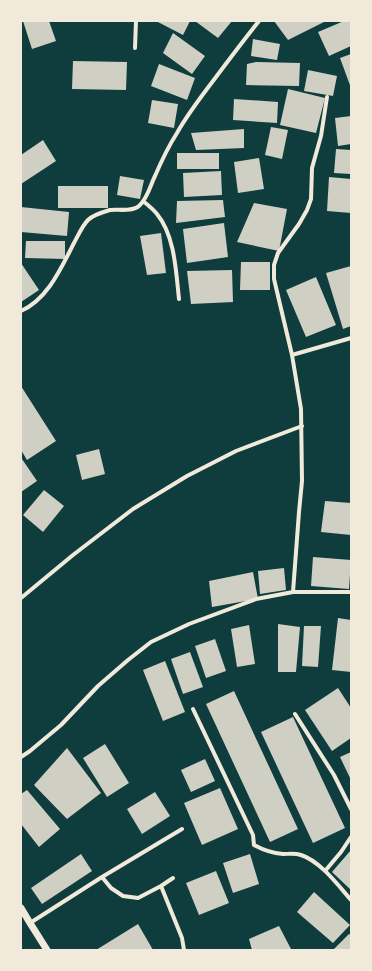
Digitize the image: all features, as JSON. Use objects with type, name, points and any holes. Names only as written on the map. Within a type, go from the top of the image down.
[{"type":"street","points":[[135,48],[136,21]]},
{"type":"street","points":[[21,311],[30,307],[39,299],[48,287],[58,273],[82,227],[88,219],[110,210],[132,209],[138,207],[143,201],[176,134],[192,110],[259,21]]},
{"type":"street","points":[[293,592],[302,481],[302,426],[301,409],[292,355],[274,279],[274,265],[278,253],[299,224],[311,199],[312,168],[327,98]]},
{"type":"street","points":[[143,201],[157,214],[167,230],[173,253],[179,299]]},
{"type":"street","points":[[292,355],[351,338]]},
{"type":"street","points":[[21,598],[132,509],[187,476],[236,451],[302,426]]},
{"type":"street","points":[[21,757],[62,725],[98,686],[151,642],[189,624],[256,599],[293,592],[351,592]]},
{"type":"street","points":[[193,708],[253,835],[254,845],[265,851],[281,854],[300,854],[311,859],[325,871],[351,900]]},
{"type":"street","points":[[295,714],[334,775],[351,809]]},
{"type":"street","points":[[30,923],[102,877],[182,829]]},
{"type":"street","points":[[325,871],[351,837]]},
{"type":"street","points":[[102,877],[111,888],[123,896],[138,898],[173,878]]},
{"type":"street","points":[[161,886],[182,938],[184,950]]},
{"type":"street","points":[[21,908],[47,950]]},
{"type":"building","points":[[23,21],[49,21],[56,41],[32,49]]},
{"type":"building","points":[[156,21],[190,21],[183,35]]},
{"type":"building","points":[[195,21],[232,21],[218,38]]},
{"type":"building","points":[[274,21],[326,21],[288,40]]},
{"type":"building","points":[[344,21],[351,21],[351,46],[329,56],[318,32]]},
{"type":"building","points":[[173,33],[205,56],[192,74],[163,53]]},
{"type":"building","points":[[253,39],[280,44],[277,60],[251,56]]},
{"type":"building","points":[[351,54],[351,88],[340,58]]},
{"type":"building","points":[[73,61],[127,62],[126,90],[72,89]]},
{"type":"building","points":[[256,62],[300,63],[299,86],[246,85],[247,64]]},
{"type":"building","points":[[159,64],[195,78],[187,100],[151,86]]},
{"type":"building","points":[[308,70],[337,76],[333,96],[304,91]]},
{"type":"building","points":[[288,89],[325,98],[316,133],[280,125]]},
{"type":"building","points":[[234,99],[278,102],[277,123],[233,120]]},
{"type":"building","points":[[152,100],[178,104],[174,128],[148,123]]},
{"type":"building","points":[[351,116],[351,144],[338,146],[335,118]]},
{"type":"building","points":[[271,127],[288,130],[282,159],[265,155]]},
{"type":"building","points":[[244,129],[244,148],[196,150],[191,133]]},
{"type":"building","points":[[43,140],[56,161],[21,184],[21,155]]},
{"type":"building","points":[[336,149],[351,150],[351,174],[334,173]]},
{"type":"building","points":[[177,153],[219,153],[219,169],[177,169]]},
{"type":"building","points":[[259,158],[264,189],[238,193],[234,162]]},
{"type":"building","points":[[221,171],[222,195],[184,197],[183,173]]},
{"type":"building","points":[[120,176],[144,180],[140,199],[117,195]]},
{"type":"building","points":[[329,177],[351,179],[351,213],[327,211]]},
{"type":"building","points":[[58,186],[108,186],[108,208],[58,208]]},
{"type":"building","points":[[223,200],[225,217],[176,223],[177,201]]},
{"type":"building","points":[[254,203],[287,209],[279,251],[237,242]]},
{"type":"building","points":[[21,207],[69,212],[67,236],[21,232]]},
{"type":"building","points":[[224,223],[228,257],[187,263],[183,229]]},
{"type":"building","points":[[161,233],[166,273],[147,275],[140,236]]},
{"type":"building","points":[[26,241],[65,241],[65,259],[25,258]]},
{"type":"building","points":[[241,262],[270,262],[270,290],[240,290]]},
{"type":"building","points":[[21,263],[39,290],[21,302]]},
{"type":"building","points":[[351,266],[351,326],[343,329],[326,273]]},
{"type":"building","points":[[232,270],[233,302],[191,304],[187,271]]},
{"type":"building","points":[[316,277],[336,325],[306,337],[286,290]]},
{"type":"building","points":[[21,386],[56,441],[27,460],[21,450]]},
{"type":"building","points":[[99,449],[105,474],[82,480],[76,455]]},
{"type":"building","points":[[22,459],[37,481],[21,492],[21,460]]},
{"type":"building","points":[[44,490],[64,506],[43,532],[23,515]]},
{"type":"building","points":[[325,501],[351,503],[351,535],[321,532]]},
{"type":"building","points":[[313,557],[351,560],[349,589],[311,586]]},
{"type":"building","points":[[284,568],[286,590],[260,594],[258,571]]},
{"type":"building","points":[[253,572],[258,599],[212,607],[209,581]]},
{"type":"building","points":[[338,618],[351,620],[351,672],[332,670]]},
{"type":"building","points":[[278,624],[300,627],[296,672],[278,672]]},
{"type":"building","points":[[249,625],[255,664],[237,667],[231,629]]},
{"type":"building","points":[[304,626],[321,626],[318,667],[302,666]]},
{"type":"building","points":[[215,639],[226,671],[206,678],[195,646]]},
{"type":"building","points":[[190,652],[203,687],[183,694],[171,659]]},
{"type":"building","points":[[165,661],[185,712],[163,721],[143,670]]},
{"type":"building","points":[[338,688],[351,708],[351,738],[332,751],[305,710]]},
{"type":"building","points":[[234,691],[298,829],[270,842],[206,704]]},
{"type":"building","points":[[293,717],[345,828],[313,843],[261,732]]},
{"type":"building","points":[[105,744],[129,783],[107,797],[83,758]]},
{"type":"building","points":[[67,748],[101,793],[67,819],[34,785]]},
{"type":"building","points":[[351,752],[351,780],[340,757]]},
{"type":"building","points":[[205,759],[215,781],[191,792],[181,770]]},
{"type":"building","points":[[220,788],[238,829],[202,845],[184,803]]},
{"type":"building","points":[[27,790],[60,829],[39,847],[21,824],[21,794]]},
{"type":"building","points":[[155,792],[170,816],[142,834],[127,809]]},
{"type":"building","points":[[351,850],[351,890],[332,872]]},
{"type":"building","points":[[81,854],[92,871],[42,904],[31,888]]},
{"type":"building","points":[[250,854],[259,884],[233,893],[223,863]]},
{"type":"building","points":[[216,871],[229,903],[199,915],[186,883]]},
{"type":"building","points":[[314,892],[350,925],[333,943],[297,912]]},
{"type":"building","points":[[138,924],[153,950],[96,950]]},
{"type":"building","points":[[279,926],[291,949],[290,950],[252,950],[249,939]]},
{"type":"building","points":[[349,934],[351,935],[351,950],[333,950]]}]
